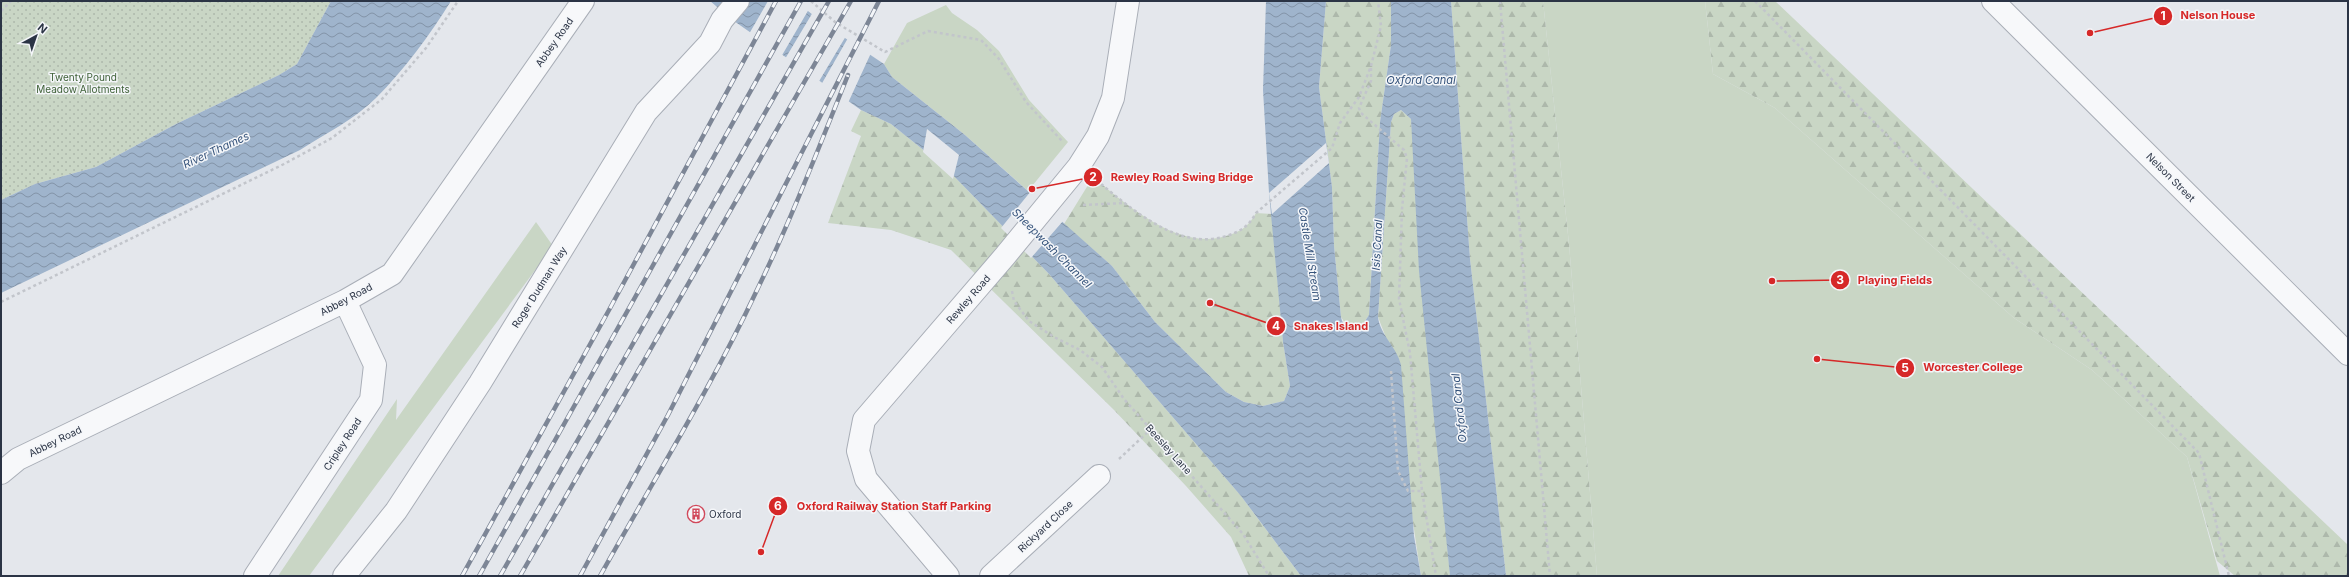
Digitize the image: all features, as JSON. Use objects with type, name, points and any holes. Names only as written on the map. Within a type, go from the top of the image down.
[{"type":"street","name":"Abbey Road","points":[[1,473],[18,459],[345,301],[392,274],[583,1]]},
{"type":"street","name":"Roger Dudman Way","points":[[344,576],[404,499],[484,376],[646,112],[710,43],[722,20],[738,1]]},
{"type":"street","name":"Rewley Road","points":[[948,576],[866,479],[858,451],[864,420],[1079,166],[1098,136],[1113,98],[1128,1]]},
{"type":"street","name":"Nelson Street","points":[[1998,3],[2348,354]]},
{"type":"street","name":"Cripley Road","points":[[255,576],[371,400],[375,365],[345,301]]},
{"type":"street","name":"Rickyard Close","points":[[991,576],[1100,476]]},
{"type":"path","points":[[1,11],[11,1]]},
{"type":"path","points":[[1,302],[284,164],[332,138],[382,99],[426,48],[458,1]]},
{"type":"path","points":[[811,1],[835,22],[884,52],[928,31],[981,40],[999,59],[1026,102],[1068,147],[1079,166]]},
{"type":"path","points":[[1051,199],[1060,205],[1125,203],[1170,232],[1192,239],[1219,238],[1237,233],[1251,222],[1256,213],[1332,148],[1340,122],[1359,96],[1371,66],[1381,26],[1378,1]]},
{"type":"path","points":[[1500,1],[1550,576]]},
{"type":"path","points":[[1755,1],[2199,453],[2229,576]]},
{"type":"path","points":[[1371,66],[1371,81],[1359,108],[1365,117],[1404,150],[1407,158],[1402,209],[1399,299],[1410,353],[1422,490],[1436,576]]},
{"type":"path","name":"Beesley Lane","points":[[1012,288],[1014,301],[1029,321],[1054,337],[1080,350],[1102,367],[1124,399],[1244,534],[1269,576]]},
{"type":"path","points":[[1391,371],[1398,471],[1408,491],[1422,490]]},
{"type":"path","points":[[1100,476],[1151,429]]},
{"type":"green space","name":"Twenty Pound Meadow Allotments","points":[[1,1],[331,1],[297,64],[279,75],[176,124],[96,167],[35,184],[1,200]]},
{"type":"green space","points":[[1326,1],[1391,1],[1391,45],[1380,122],[1369,315],[1359,330],[1349,329],[1341,317],[1334,246],[1332,187],[1319,87]]},
{"type":"green space","points":[[1451,1],[1543,1],[1569,244],[1597,576],[1506,576],[1470,259]]},
{"type":"green space","points":[[1543,1],[1705,1],[1713,74],[1775,108],[2014,318],[2092,370],[2187,457],[2220,576],[1597,576],[1569,244]]},
{"type":"green space","points":[[1705,1],[1775,1],[2348,545],[2348,576],[2235,576],[2217,561],[2187,457],[2092,370],[2014,318],[1775,108],[1713,74]]},
{"type":"green space","points":[[946,5],[952,13],[977,30],[999,51],[1029,100],[1068,142],[1028,191],[965,135],[892,77],[884,64],[907,23]]},
{"type":"green space","points":[[861,110],[891,124],[946,168],[1049,274],[1241,496],[1301,576],[1249,576],[1231,537],[1186,486],[1114,410],[951,250],[891,230],[828,223],[861,136],[851,131]]},
{"type":"green space","points":[[1401,110],[1411,119],[1450,576],[1421,576],[1385,335],[1378,317],[1391,122],[1394,114]]},
{"type":"green space","points":[[1093,177],[1121,200],[1154,223],[1190,237],[1208,239],[1226,236],[1236,233],[1244,228],[1256,213],[1272,214],[1283,342],[1290,386],[1284,401],[1263,406],[1244,402],[1226,392],[1155,322],[1112,266],[1064,224]]},
{"type":"green space","points":[[536,222],[553,246],[309,576],[278,576],[397,399],[396,420]]},
{"type":"water","name":"River Thames","points":[[331,1],[451,1],[434,27],[397,76],[368,106],[340,126],[300,150],[1,293],[1,200],[35,184],[96,167],[176,124],[279,75],[297,64]]},
{"type":"water","points":[[710,1],[795,1],[830,28],[884,64],[892,77],[965,135],[1112,266],[1155,322],[1226,392],[1244,402],[1263,406],[1284,401],[1290,386],[1283,342],[1269,193],[1263,90],[1266,1],[1326,1],[1319,87],[1332,187],[1334,246],[1341,317],[1347,328],[1359,330],[1369,315],[1380,122],[1391,45],[1391,1],[1451,1],[1470,259],[1506,576],[1450,576],[1419,271],[1411,119],[1401,110],[1394,114],[1391,122],[1378,317],[1382,330],[1396,352],[1401,365],[1414,536],[1421,576],[1301,576],[1241,496],[1049,274],[946,168],[891,124],[861,110],[734,21]]},
{"type":"pier","points":[[768,1],[799,1],[809,9],[781,57],[749,34]]},
{"type":"pier","points":[[813,12],[846,36],[818,83],[785,59]]},
{"type":"pier","points":[[848,38],[871,53],[848,103],[821,85]]},
{"type":"pier","points":[[927,129],[959,155],[953,179],[923,152]]},
{"type":"pier","points":[[1326,143],[1329,163],[1272,214],[1269,193]]},
{"type":"pier","points":[[1031,191],[1063,221],[1031,258],[1001,228]]},
{"type":"railway","points":[[462,576],[609,310],[776,1]]},
{"type":"railway","points":[[479,576],[801,1]]},
{"type":"railway","points":[[500,576],[829,1]]},
{"type":"railway","points":[[520,576],[851,1]]},
{"type":"railway","points":[[580,576],[668,415],[879,1]]},
{"type":"railway","points":[[600,576],[701,399],[739,327],[793,210],[848,75]]},
{"type":"place","name":"Nelson House","points":[[2090,33]]},
{"type":"place","name":"Rewley Road Swing Bridge","points":[[1032,189]]},
{"type":"place","name":"Playing Fields","points":[[1772,281]]},
{"type":"place","name":"Snakes Island","points":[[1210,303]]},
{"type":"place","name":"Worcester College","points":[[1817,359]]},
{"type":"place","name":"Oxford","points":[[696,514]]},
{"type":"place","name":"Oxford Railway Station Staff Parking","points":[[761,552]]},
{"type":"water label","name":"Oxford Canal","points":[[1421,80]]},
{"type":"water label","name":"Isis Canal","points":[[1377,245]]},
{"type":"water label","name":"Sheepwash Channel","points":[[1052,248]]},
{"type":"water label","name":"Castle Mill Stream","points":[[1310,254]]},
{"type":"water label","name":"Oxford Canal","points":[[1459,408]]}]
